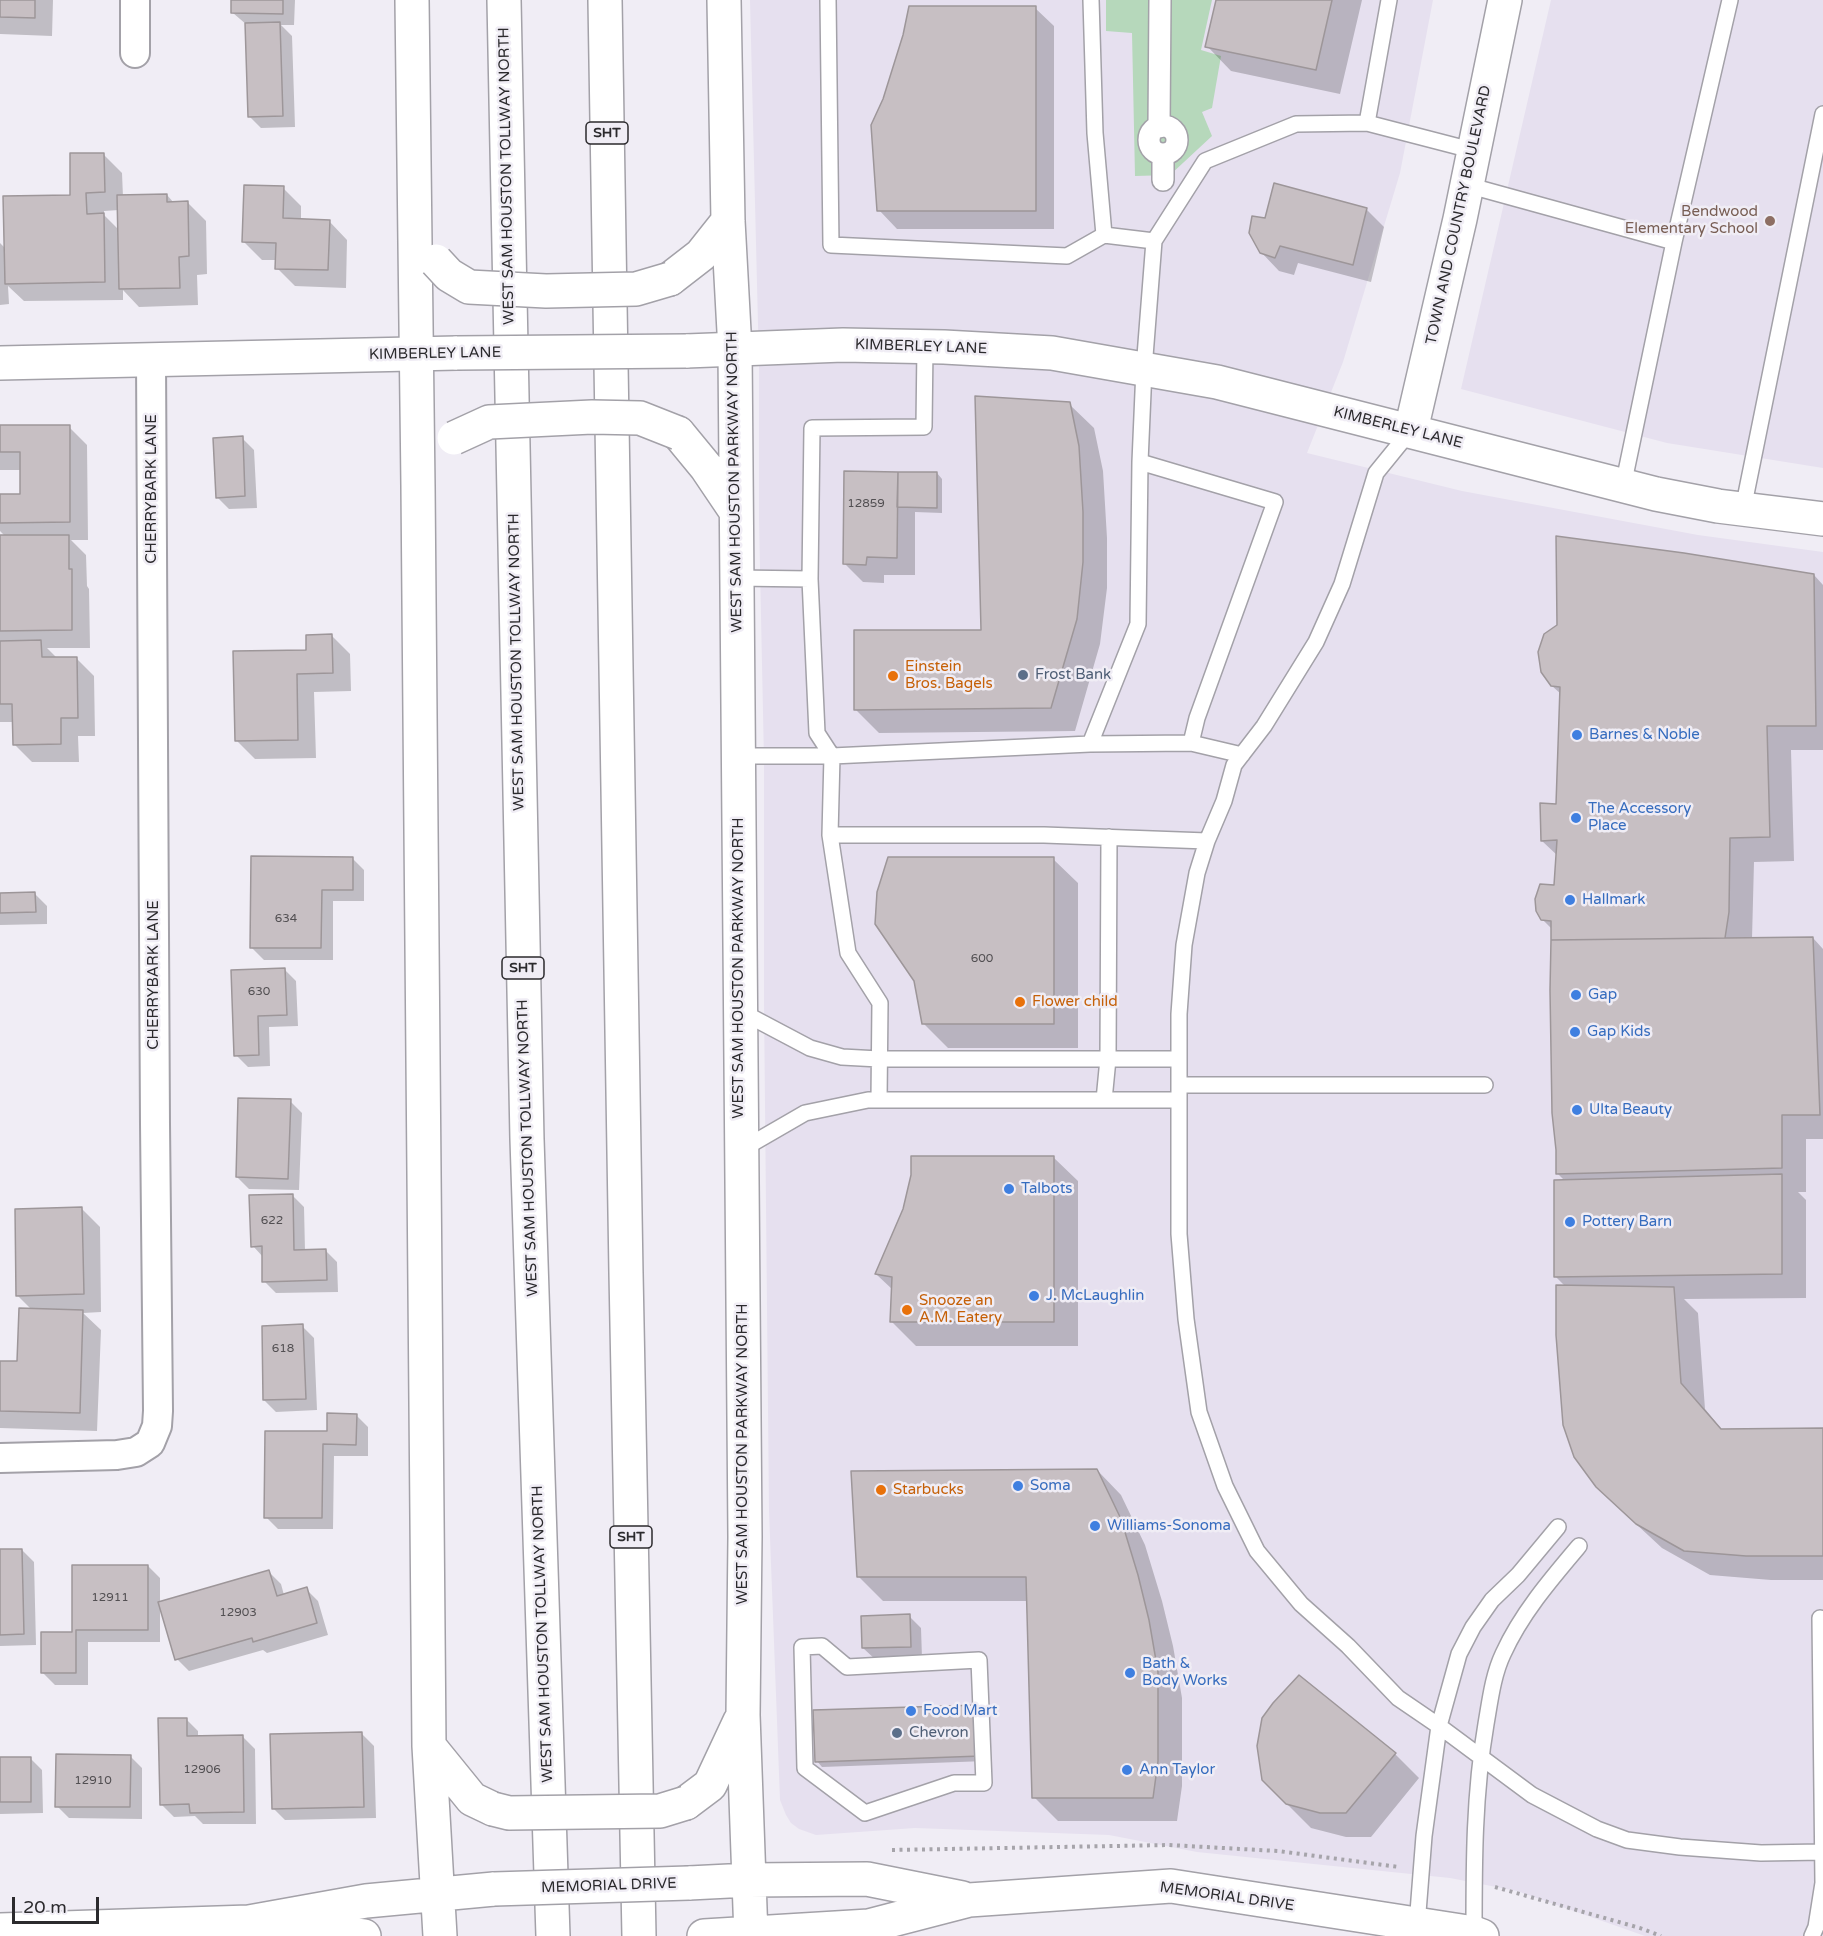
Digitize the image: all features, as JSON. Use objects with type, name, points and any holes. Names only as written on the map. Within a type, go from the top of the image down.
[{"type":"main road","points":[[412,0],[429,1746],[440,1936]]},
{"type":"main road","name":"WEST SAM HOUSTON TOLLWAY NORTH","points":[[504,0],[527,1139],[553,1936]]},
{"type":"main road","name":"SHT","points":[[605,0],[639,1936]]},
{"type":"main road","name":"WEST SAM HOUSTON PARKWAY NORTH","points":[[724,0],[728,221],[735,350],[745,1526],[743,1714],[751,1935]]},
{"type":"main road","name":"TOWN AND COUNTRY BOULEVARD","points":[[1411,430],[1475,151],[1505,0]]},
{"type":"main road","points":[[415,215],[436,261],[449,275],[469,287],[546,291],[636,290],[670,279],[701,255],[728,221]]},
{"type":"main road","name":"KIMBERLEY LANE","points":[[0,363],[417,353],[735,350],[843,345],[925,346],[1052,353],[1217,382],[1656,494],[1743,509],[1823,519]]},
{"type":"main road","points":[[418,486],[454,438],[489,422],[592,417],[640,418],[678,433],[706,467],[735,510]]},
{"type":"main road","points":[[429,1746],[472,1799],[493,1809],[508,1813],[660,1811],[686,1803],[710,1785],[743,1714]]},
{"type":"main road","name":"MEMORIAL DRIVE","points":[[249,1922],[366,1900],[437,1893],[749,1880],[867,1879],[969,1900]]},
{"type":"main road","name":"MEMORIAL DRIVE","points":[[704,1936],[751,1935],[869,1926],[969,1900],[1171,1886],[1478,1935]]},
{"type":"main road","name":"MEMORIAL DRIVE","points":[[0,1930],[249,1922],[364,1936]]},
{"type":"street","points":[[135,0],[135,54]]},
{"type":"street","points":[[1160,0],[1159,127],[1172,130],[1176,138],[1171,151],[1163,154],[1163,180]]},
{"type":"street","name":"CHERRYBARK LANE","points":[[2,1457],[117,1455],[136,1452],[150,1443],[157,1426],[151,359]]},
{"type":"lane","points":[[828,0],[831,245],[1067,256],[1104,235],[1154,241]]},
{"type":"lane","points":[[1091,0],[1095,133],[1104,235]]},
{"type":"lane","points":[[1367,123],[1389,0]]},
{"type":"lane","points":[[1623,486],[1674,242],[1730,0]]},
{"type":"lane","points":[[1743,509],[1823,114]]},
{"type":"lane","points":[[1090,744],[1138,624],[1140,462],[1144,369],[1154,241],[1205,161],[1296,124],[1367,123],[1475,151]]},
{"type":"lane","points":[[1467,185],[1674,242]]},
{"type":"lane","points":[[879,1100],[880,1003],[848,953],[830,835],[832,756],[817,733],[810,579],[812,428],[924,427],[925,346]]},
{"type":"lane","points":[[1411,430],[1376,473],[1342,584],[1316,642],[1264,726],[1233,765],[1224,801],[1207,841],[1197,873],[1184,945],[1179,1014],[1179,1234],[1186,1319],[1199,1412],[1225,1486],[1257,1551],[1301,1605],[1348,1646],[1398,1698],[1532,1795],[1598,1829],[1627,1840],[1680,1847],[1761,1853],[1823,1852]]},
{"type":"lane","points":[[1140,462],[1275,502],[1197,718],[1191,743]]},
{"type":"lane","points":[[736,578],[810,579]]},
{"type":"lane","points":[[738,756],[832,756],[1090,744],[1191,743],[1242,755]]},
{"type":"lane","points":[[830,835],[1044,834],[1207,841]]},
{"type":"lane","points":[[1104,1100],[1108,1059],[1109,837]]},
{"type":"lane","points":[[740,1011],[810,1048],[842,1057],[1179,1059]]},
{"type":"lane","points":[[741,1150],[805,1113],[868,1100],[1104,1100],[1179,1093],[1485,1085]]},
{"type":"lane","points":[[1417,1925],[1424,1836],[1439,1726],[1459,1654],[1473,1627],[1492,1600],[1518,1575],[1558,1527]]},
{"type":"lane","points":[[1478,1935],[1474,1834],[1480,1757],[1490,1698],[1503,1654],[1523,1618],[1580,1546]]},
{"type":"lane","points":[[1812,1936],[1816,1926],[1823,1883],[1820,1618]]},
{"type":"lane","points":[[822,1646],[847,1667],[979,1660],[984,1783],[954,1783],[865,1813],[827,1786],[805,1768],[802,1647],[822,1646]]},
{"type":"shaded area","points":[[750,0],[1433,0],[1400,173],[1343,362],[1307,453],[1462,491],[1698,535],[1823,552],[1823,1936],[1645,1936],[1517,1891],[1450,1878],[1197,1852],[1109,1835],[915,1828],[816,1835],[799,1829],[786,1815],[780,1800],[769,1511],[764,761],[759,519],[759,365]]},
{"type":"shaded area","points":[[1551,0],[1823,0],[1823,468],[1667,443],[1461,389]]},
{"type":"green space","points":[[1106,0],[1212,0],[1201,50],[1221,56],[1212,108],[1202,112],[1212,136],[1170,175],[1135,176],[1132,33],[1106,31]]},
{"type":"building","points":[[0,0],[35,0],[35,18],[0,17]]},
{"type":"building","points":[[231,0],[283,0],[283,14],[231,13]]},
{"type":"building","points":[[1216,0],[1332,0],[1316,70],[1205,47]]},
{"type":"building","points":[[909,6],[1036,6],[1036,211],[877,211],[871,125],[883,99],[903,35]]},
{"type":"building","points":[[280,22],[283,116],[248,117],[245,23]]},
{"type":"building","points":[[70,153],[104,153],[105,192],[86,193],[87,214],[104,213],[105,282],[5,284],[3,196],[70,195]]},
{"type":"building","points":[[1274,183],[1367,208],[1353,265],[1280,246],[1275,258],[1260,253],[1249,233],[1252,216],[1265,218]]},
{"type":"building","points":[[244,185],[284,186],[283,218],[330,220],[328,270],[275,269],[276,243],[242,242]]},
{"type":"building","points":[[167,194],[167,202],[188,201],[189,256],[179,257],[180,288],[119,289],[117,195]]},
{"type":"building","points":[[975,396],[1070,402],[1079,446],[1083,562],[1077,619],[1051,708],[854,710],[854,630],[981,630]]},
{"type":"building","points":[[0,425],[70,425],[70,522],[0,523],[0,494],[20,494],[20,452],[0,452]]},
{"type":"building","points":[[243,436],[245,496],[216,498],[213,438]]},
{"type":"building","points":[[844,471],[898,472],[897,558],[867,557],[866,565],[843,564]]},
{"type":"building","points":[[898,472],[937,472],[937,508],[897,507]]},
{"type":"building","points":[[0,535],[69,535],[69,569],[72,569],[72,630],[0,631]]},
{"type":"building","points":[[1556,536],[1684,553],[1814,574],[1816,726],[1767,726],[1770,837],[1730,838],[1729,912],[1725,938],[1551,940],[1551,921],[1541,920],[1536,911],[1535,899],[1540,884],[1554,885],[1557,840],[1541,841],[1540,803],[1556,804],[1560,687],[1551,686],[1541,672],[1538,652],[1544,634],[1557,625]]},
{"type":"building","points":[[332,634],[333,673],[297,674],[298,740],[235,741],[233,651],[306,650],[306,635]]},
{"type":"building","points":[[41,640],[42,657],[77,657],[78,718],[61,718],[61,744],[13,745],[12,704],[0,704],[0,641]]},
{"type":"building","points":[[251,856],[353,857],[353,890],[322,890],[321,948],[250,948]]},
{"type":"building","points":[[888,857],[1054,857],[1054,1024],[922,1024],[914,981],[875,924],[877,892]]},
{"type":"building","points":[[35,892],[36,912],[0,913],[0,893]]},
{"type":"building","points":[[1813,937],[1820,1115],[1782,1115],[1782,1168],[1556,1174],[1552,1113],[1551,940]]},
{"type":"building","points":[[285,968],[287,1015],[258,1016],[259,1055],[234,1056],[231,970]]},
{"type":"building","points":[[238,1098],[291,1099],[288,1179],[236,1177]]},
{"type":"building","points":[[911,1156],[1054,1156],[1054,1322],[890,1322],[892,1277],[875,1274],[903,1209],[911,1175]]},
{"type":"building","points":[[1782,1174],[1782,1274],[1554,1277],[1554,1180]]},
{"type":"building","points":[[293,1194],[294,1250],[326,1249],[327,1280],[262,1282],[262,1246],[251,1247],[249,1195]]},
{"type":"building","points":[[82,1207],[84,1294],[16,1296],[15,1209]]},
{"type":"building","points":[[1556,1285],[1674,1287],[1681,1383],[1721,1429],[1823,1428],[1823,1556],[1746,1556],[1684,1551],[1636,1524],[1596,1487],[1574,1457],[1563,1425],[1556,1335]]},
{"type":"building","points":[[19,1308],[83,1310],[80,1413],[0,1411],[0,1361],[17,1361]]},
{"type":"building","points":[[303,1324],[306,1399],[263,1400],[262,1326]]},
{"type":"building","points":[[327,1413],[357,1414],[356,1445],[323,1444],[322,1518],[264,1518],[265,1431],[327,1431]]},
{"type":"building","points":[[1097,1469],[1121,1519],[1138,1575],[1158,1672],[1158,1761],[1153,1798],[1032,1798],[1026,1577],[857,1577],[851,1471]]},
{"type":"building","points":[[0,1549],[22,1549],[24,1634],[0,1635]]},
{"type":"building","points":[[72,1565],[148,1565],[148,1630],[76,1630],[76,1673],[41,1673],[41,1632],[72,1632]]},
{"type":"building","points":[[269,1570],[277,1596],[307,1587],[317,1623],[253,1642],[252,1638],[175,1660],[158,1602]]},
{"type":"building","points":[[910,1614],[911,1647],[862,1648],[861,1616]]},
{"type":"building","points":[[1299,1675],[1396,1753],[1346,1813],[1320,1813],[1286,1804],[1262,1780],[1257,1746],[1262,1718]]},
{"type":"building","name":"Chevron","points":[[979,1705],[981,1756],[815,1762],[813,1710]]},
{"type":"building","points":[[158,1718],[187,1718],[187,1736],[243,1735],[244,1812],[190,1813],[189,1804],[160,1805]]},
{"type":"building","points":[[362,1732],[364,1807],[272,1809],[270,1734]]},
{"type":"building","points":[[56,1754],[131,1755],[130,1807],[55,1807]]},
{"type":"building","points":[[0,1757],[31,1757],[31,1802],[0,1802]]},
{"type":"place","name":"Bendwood Elementary School","points":[[1770,221]]},
{"type":"place","name":"Frost Bank","points":[[1023,675]]},
{"type":"place","name":"Einstein Bros. Bagels","points":[[893,676]]},
{"type":"place","name":"Barnes & Noble","points":[[1577,735]]},
{"type":"place","name":"The Accessory Place","points":[[1576,818]]},
{"type":"place","name":"Hallmark","points":[[1570,900]]},
{"type":"place","name":"Gap","points":[[1576,995]]},
{"type":"place","name":"Flower child","points":[[1020,1002]]},
{"type":"place","name":"Gap Kids","points":[[1575,1032]]},
{"type":"place","name":"Ulta Beauty","points":[[1577,1110]]},
{"type":"place","name":"Talbots","points":[[1009,1189]]},
{"type":"place","name":"Pottery Barn","points":[[1570,1222]]},
{"type":"place","name":"J. McLaughlin","points":[[1034,1296]]},
{"type":"place","name":"Snooze an A.M. Eatery","points":[[907,1310]]},
{"type":"place","name":"Soma","points":[[1018,1486]]},
{"type":"place","name":"Starbucks","points":[[881,1490]]},
{"type":"place","name":"Williams-Sonoma","points":[[1095,1526]]},
{"type":"place","name":"Bath & Body Works","points":[[1130,1673]]},
{"type":"place","name":"Food Mart","points":[[911,1711]]},
{"type":"place","name":"Chevron","points":[[897,1733]]},
{"type":"place","name":"Ann Taylor","points":[[1127,1770]]}]
